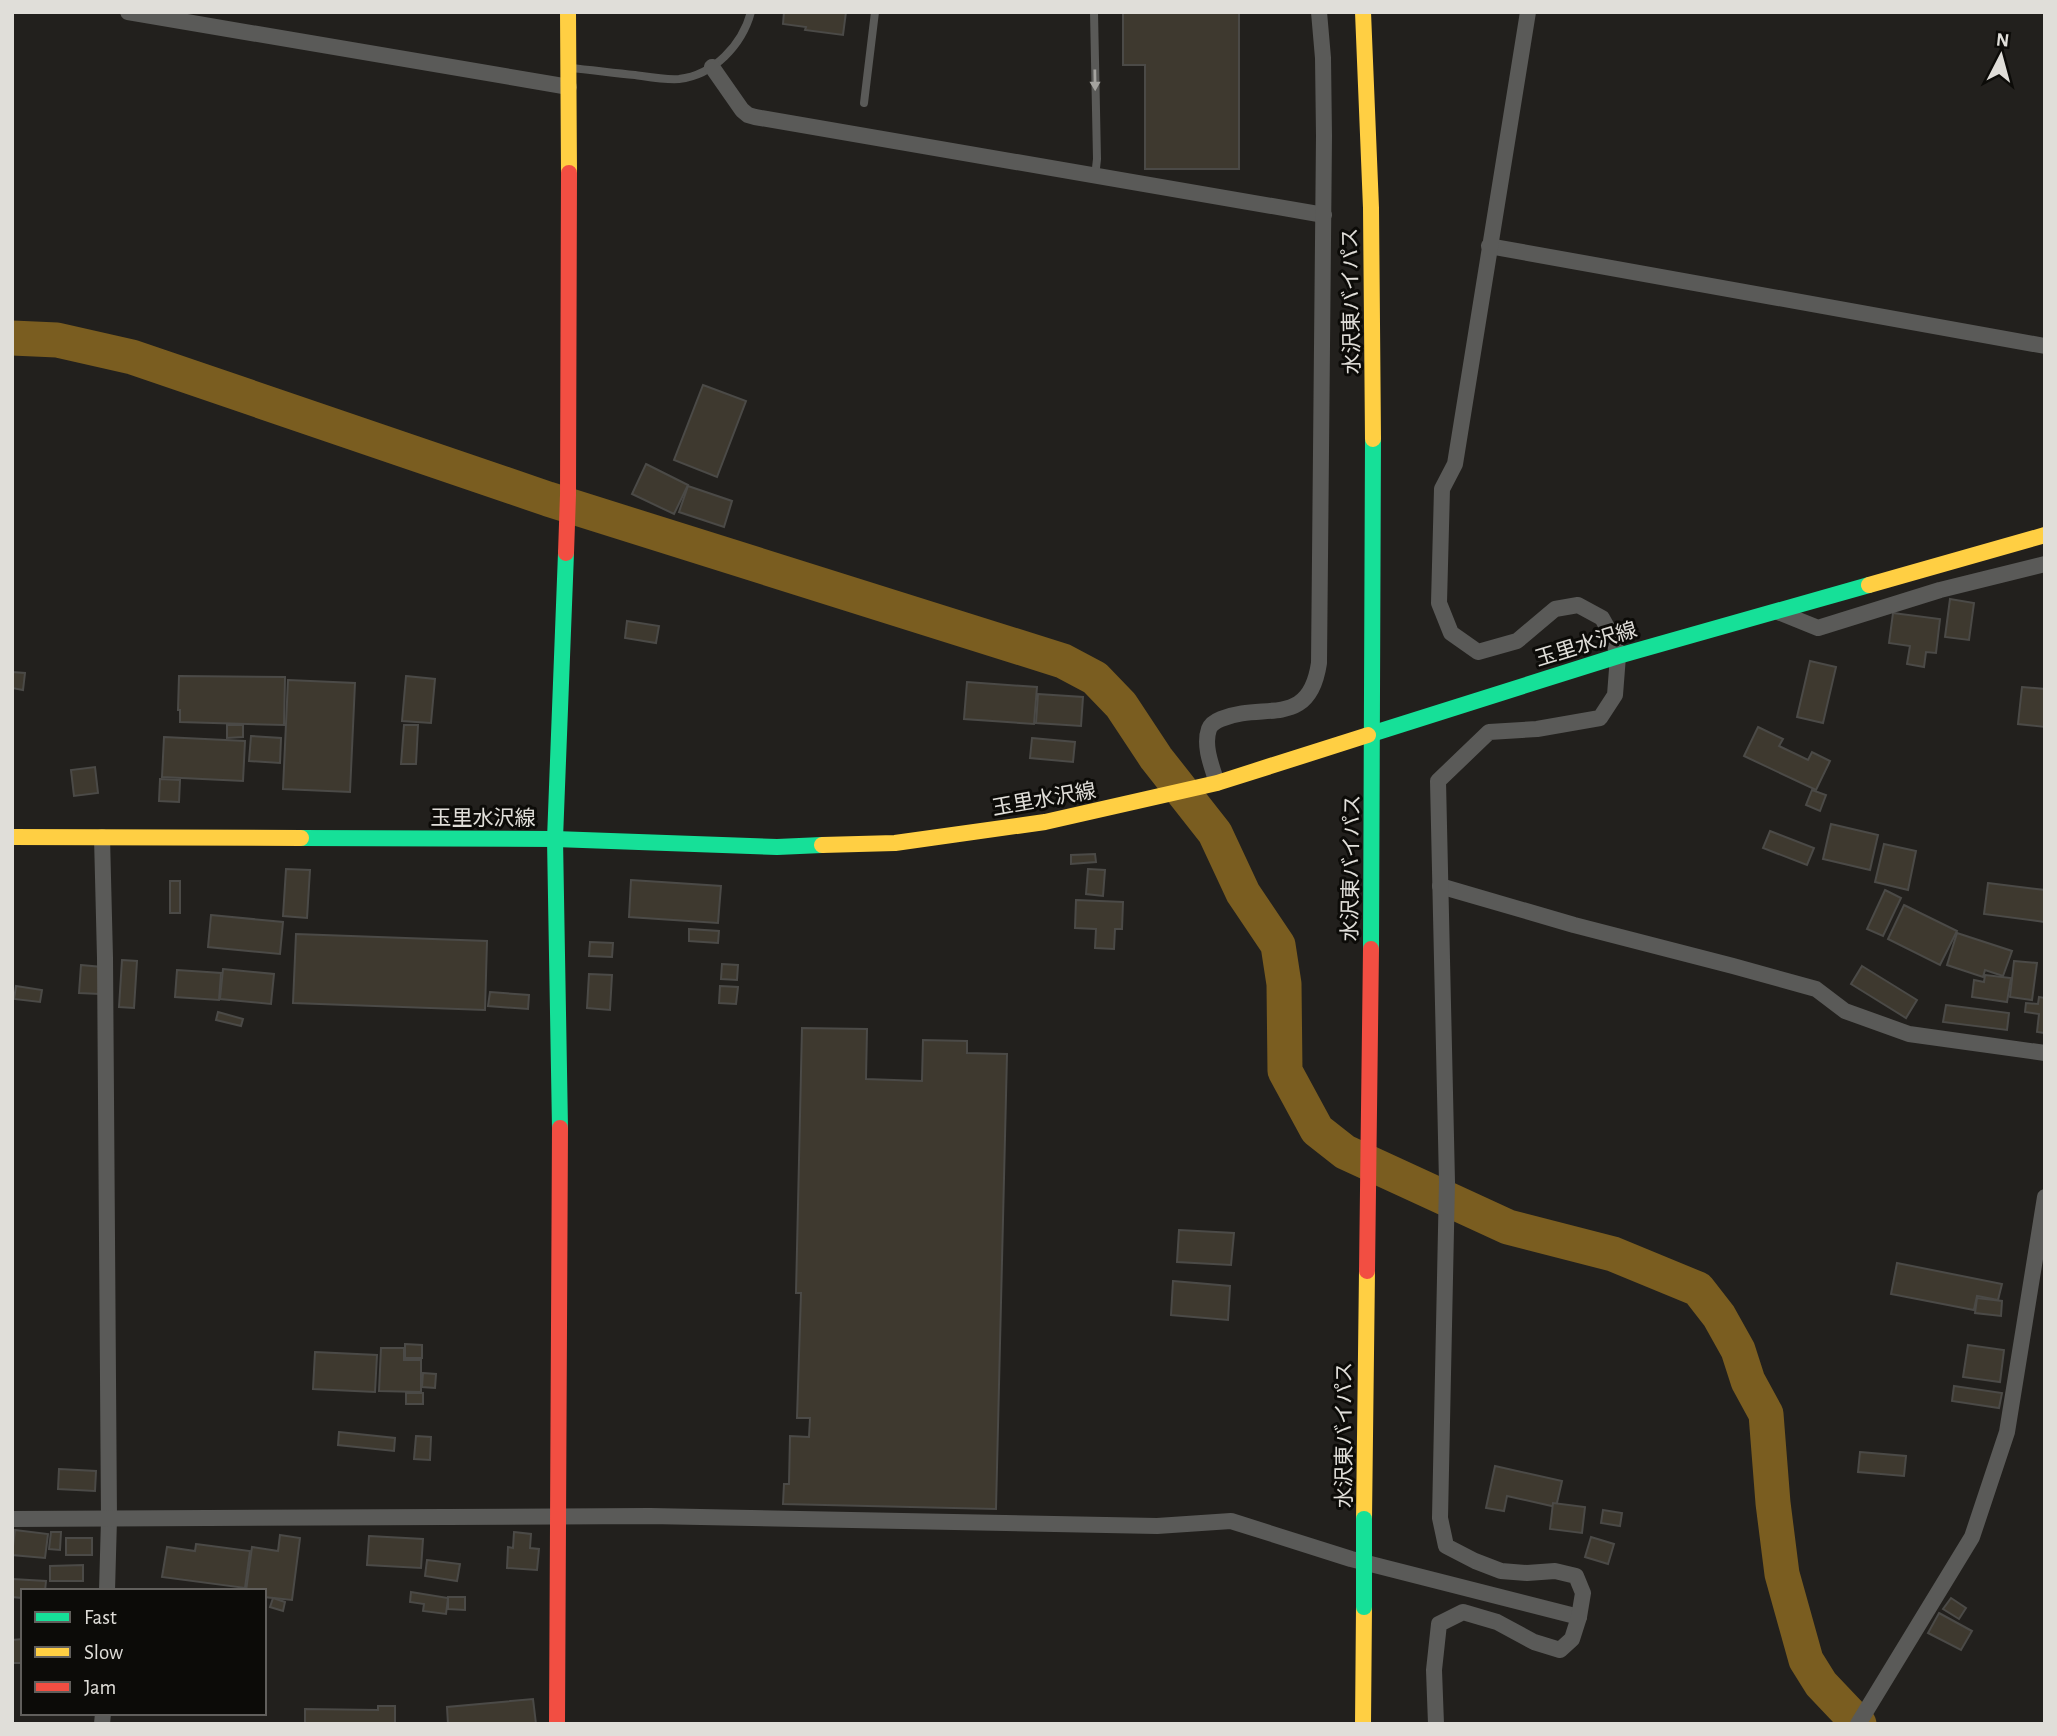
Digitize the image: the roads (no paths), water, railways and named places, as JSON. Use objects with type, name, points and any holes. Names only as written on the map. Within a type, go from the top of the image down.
[{"type":"main road","points":[[557,1724],[561,1180],[555,839],[568,495],[568,12]]},
{"type":"main road","name":"水沢東バイパス","points":[[1363,12],[1373,312],[1374,732],[1363,1724]]},
{"type":"main road","name":"玉里水沢線","points":[[12,837],[555,839],[777,847],[895,843],[1045,822],[1217,783],[1618,656],[2045,535]]},
{"type":"street","points":[[128,12],[569,87]]},
{"type":"street","points":[[1217,783],[1207,744],[1212,723],[1235,715],[1277,711],[1299,704],[1313,687],[1317,675],[1324,215],[1323,58],[1319,12]]},
{"type":"street","points":[[1436,1724],[1434,1670],[1439,1624],[1463,1612],[1497,1622],[1534,1642],[1560,1650],[1572,1639],[1583,1593],[1576,1576],[1555,1571],[1501,1571],[1446,1546],[1440,1518],[1447,1182],[1438,781],[1489,732],[1538,729],[1600,718],[1615,695],[1618,656],[1613,638],[1602,618],[1578,606],[1555,609],[1517,641],[1478,652],[1451,633],[1439,603],[1442,489],[1455,464],[1528,12]]},
{"type":"street","points":[[712,67],[742,110],[755,117],[1324,215]]},
{"type":"street","points":[[1489,246],[2045,346]]},
{"type":"street","points":[[1778,612],[1818,628],[1940,590],[2045,564]]},
{"type":"street","points":[[102,837],[106,958],[107,1589]]},
{"type":"street","points":[[1440,886],[1574,925],[1815,989],[1845,1011],[1909,1034],[2045,1053]]},
{"type":"street","points":[[1858,1724],[1972,1537],[2007,1432],[2045,1197]]},
{"type":"street","points":[[12,1519],[664,1516],[1157,1525],[1231,1521],[1363,1562],[1579,1617]]},
{"type":"lane","points":[[568,68],[679,79],[721,61],[748,24],[751,12]]},
{"type":"lane","points":[[864,103],[875,12]]},
{"type":"lane","points":[[1094,12],[1097,159],[1095,177]]},
{"type":"waterway","points":[[12,338],[57,340],[132,357],[548,499],[1063,661],[1095,678],[1121,705],[1156,758],[1215,833],[1243,893],[1278,945],[1284,984],[1285,1071],[1317,1130],[1345,1152],[1508,1227],[1613,1254],[1698,1289],[1719,1316],[1738,1350],[1748,1381],[1766,1414],[1782,1574],[1806,1660],[1821,1684],[1859,1724]]}]
